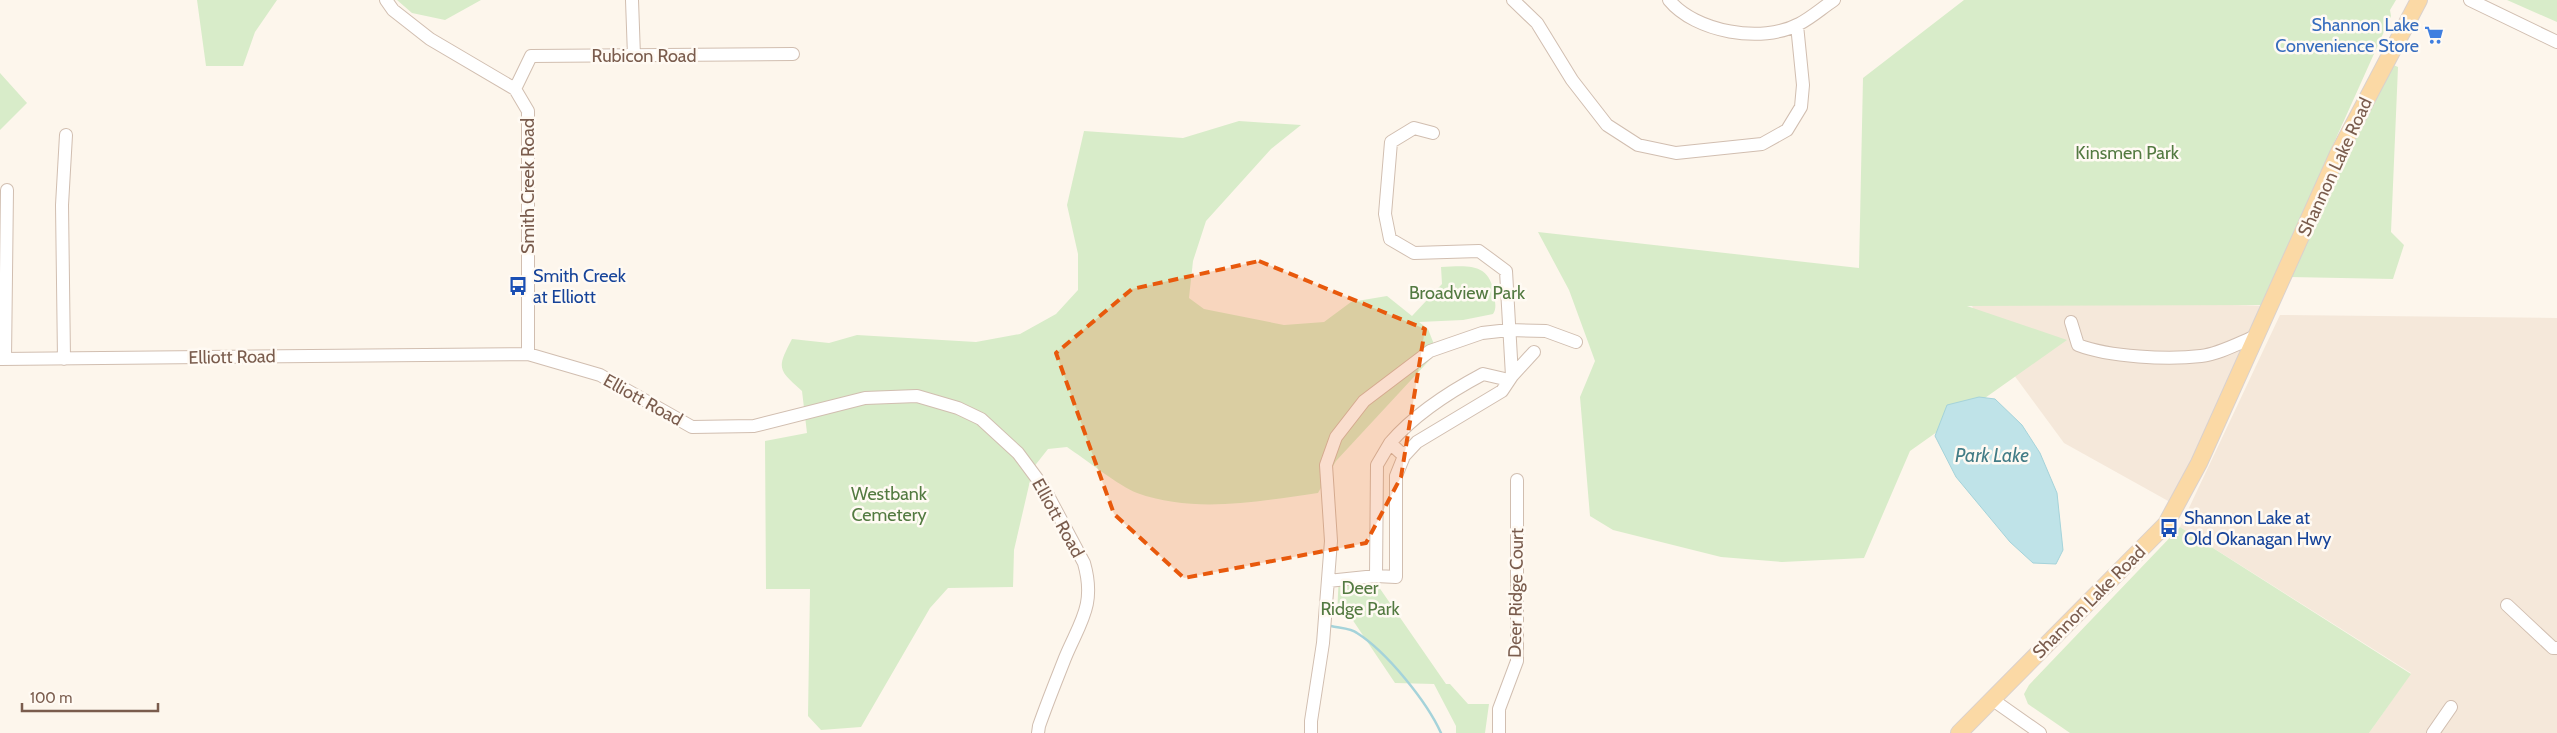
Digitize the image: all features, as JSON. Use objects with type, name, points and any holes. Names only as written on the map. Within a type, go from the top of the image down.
[{"type":"main road","name":"Shannon Lake Road","points":[[1959,733],[2166,524],[2200,463],[2338,154],[2419,0]]},
{"type":"street","name":"Smith Creek Road","points":[[386,0],[393,10],[430,39],[515,89],[528,111],[528,354]]},
{"type":"street","points":[[632,0],[634,56]]},
{"type":"street","points":[[1513,0],[1537,23],[1572,80],[1608,125],[1638,145],[1676,153],[1762,144],[1787,130],[1801,107],[1803,85],[1797,25]]},
{"type":"street","points":[[1669,0],[1676,8],[1704,25],[1736,34],[1769,33],[1797,25],[1834,0]]},
{"type":"street","points":[[2470,0],[2557,42]]},
{"type":"street","name":"Rubicon Road","points":[[515,89],[531,56],[793,54]]},
{"type":"street","points":[[1433,132],[1414,128],[1391,142],[1385,214],[1390,239],[1414,253],[1479,251],[1506,270],[1510,378]]},
{"type":"street","points":[[64,359],[62,205],[66,135]]},
{"type":"street","points":[[2,359],[7,190]]},
{"type":"street","points":[[2071,322],[2078,345],[2108,353],[2178,357],[2203,356],[2256,336]]},
{"type":"street","points":[[1311,733],[1331,541],[1326,465],[1336,437],[1364,401],[1430,351],[1482,333],[1509,330],[1546,331],[1576,342]]},
{"type":"street","points":[[1328,581],[1376,576],[1396,577],[1396,476],[1404,456],[1417,442],[1502,391],[1510,378],[1534,352]]},
{"type":"street","name":"Elliott Road","points":[[2,359],[528,354],[600,375],[692,427],[754,426],[865,398],[905,396],[939,401],[981,419],[1018,454],[1044,488],[1084,563],[1087,575],[1087,608],[1083,622],[1055,682],[1038,726],[1038,733]]},
{"type":"street","points":[[1376,576],[1377,465],[1390,443],[1402,430],[1466,383],[1483,374],[1510,378]]},
{"type":"street","points":[[1390,443],[1404,456]]},
{"type":"street","name":"Deer Ridge Court","points":[[1499,733],[1499,709],[1517,661],[1517,480]]},
{"type":"street","points":[[2507,605],[2553,648],[2557,648]]},
{"type":"street","points":[[1993,700],[2040,733]]},
{"type":"street","points":[[2433,733],[2451,707]]},
{"type":"highlighted area","points":[[1259,261],[1425,329],[1401,477],[1366,543],[1184,578],[1114,514],[1056,353],[1132,289]]},
{"type":"shaded area","points":[[1971,298],[2271,306],[2170,502],[2064,443],[1975,322]]},
{"type":"shaded area","points":[[2280,315],[2557,318],[2557,733],[2369,733],[2411,673],[2180,527]]},
{"type":"green space","points":[[197,0],[277,0],[255,32],[243,66],[206,66]]},
{"type":"green space","points":[[397,0],[481,0],[445,20],[412,13]]},
{"type":"green space","name":"Kinsmen Park","points":[[1964,0],[2396,0],[2390,10],[2391,16],[2261,305],[1967,306],[2067,340],[1910,451],[1864,558],[1782,562],[1721,557],[1613,530],[1590,516],[1580,397],[1595,361],[1569,290],[1538,232],[1859,268],[1863,78]]},
{"type":"green space","points":[[2507,0],[2557,0],[2557,22]]},
{"type":"green space","points":[[2389,63],[2398,67],[2391,232],[2404,245],[2393,279],[2290,277],[2320,203]]},
{"type":"green space","points":[[0,73],[27,103],[0,130]]},
{"type":"green space","points":[[1239,121],[1301,125],[1271,149],[1206,221],[1193,261],[1189,298],[1204,309],[1284,325],[1324,322],[1351,302],[1387,296],[1412,316],[1442,284],[1441,267],[1460,266],[1476,268],[1483,271],[1488,277],[1492,284],[1495,303],[1493,314],[1463,320],[1419,322],[1428,329],[1437,352],[1336,461],[1318,493],[1228,504],[1182,503],[1159,499],[1130,490],[1067,447],[1048,449],[1033,468],[1014,550],[1013,587],[948,588],[930,608],[861,727],[821,730],[808,716],[810,589],[766,589],[765,441],[807,433],[802,391],[788,378],[782,368],[784,356],[792,339],[829,343],[857,335],[976,342],[1020,334],[1056,314],[1078,290],[1078,254],[1067,205],[1084,131],[1183,138]]},
{"type":"green space","points":[[2180,527],[2411,674],[2369,733],[2070,733],[2028,704],[2024,694],[2029,685]]},
{"type":"green space","name":"Deer Ridge Park","points":[[1339,574],[1374,580],[1446,684],[1450,684],[1468,704],[1489,704],[1485,733],[1456,733],[1456,726],[1434,684],[1395,683],[1352,619],[1337,615]]},
{"type":"water","name":"Park Lake","points":[[1979,397],[1995,399],[2022,425],[2040,453],[2057,493],[2063,550],[2056,564],[2033,563],[2010,542],[1956,477],[1935,436],[1947,405]]},
{"type":"waterway","points":[[1331,626],[1354,631],[1381,652],[1416,693],[1441,733]]},
{"type":"place","name":"Shannon Lake Convenience Store","points":[[2434,35]]},
{"type":"place","name":"Smith Creek at Elliott","points":[[518,286]]},
{"type":"place","name":"Shannon Lake at Old Okanagan Hwy","points":[[2169,528]]},
{"type":"park label","name":"Broadview Park","points":[[1467,293]]},
{"type":"park label","name":"Westbank Cemetery","points":[[889,504]]}]
